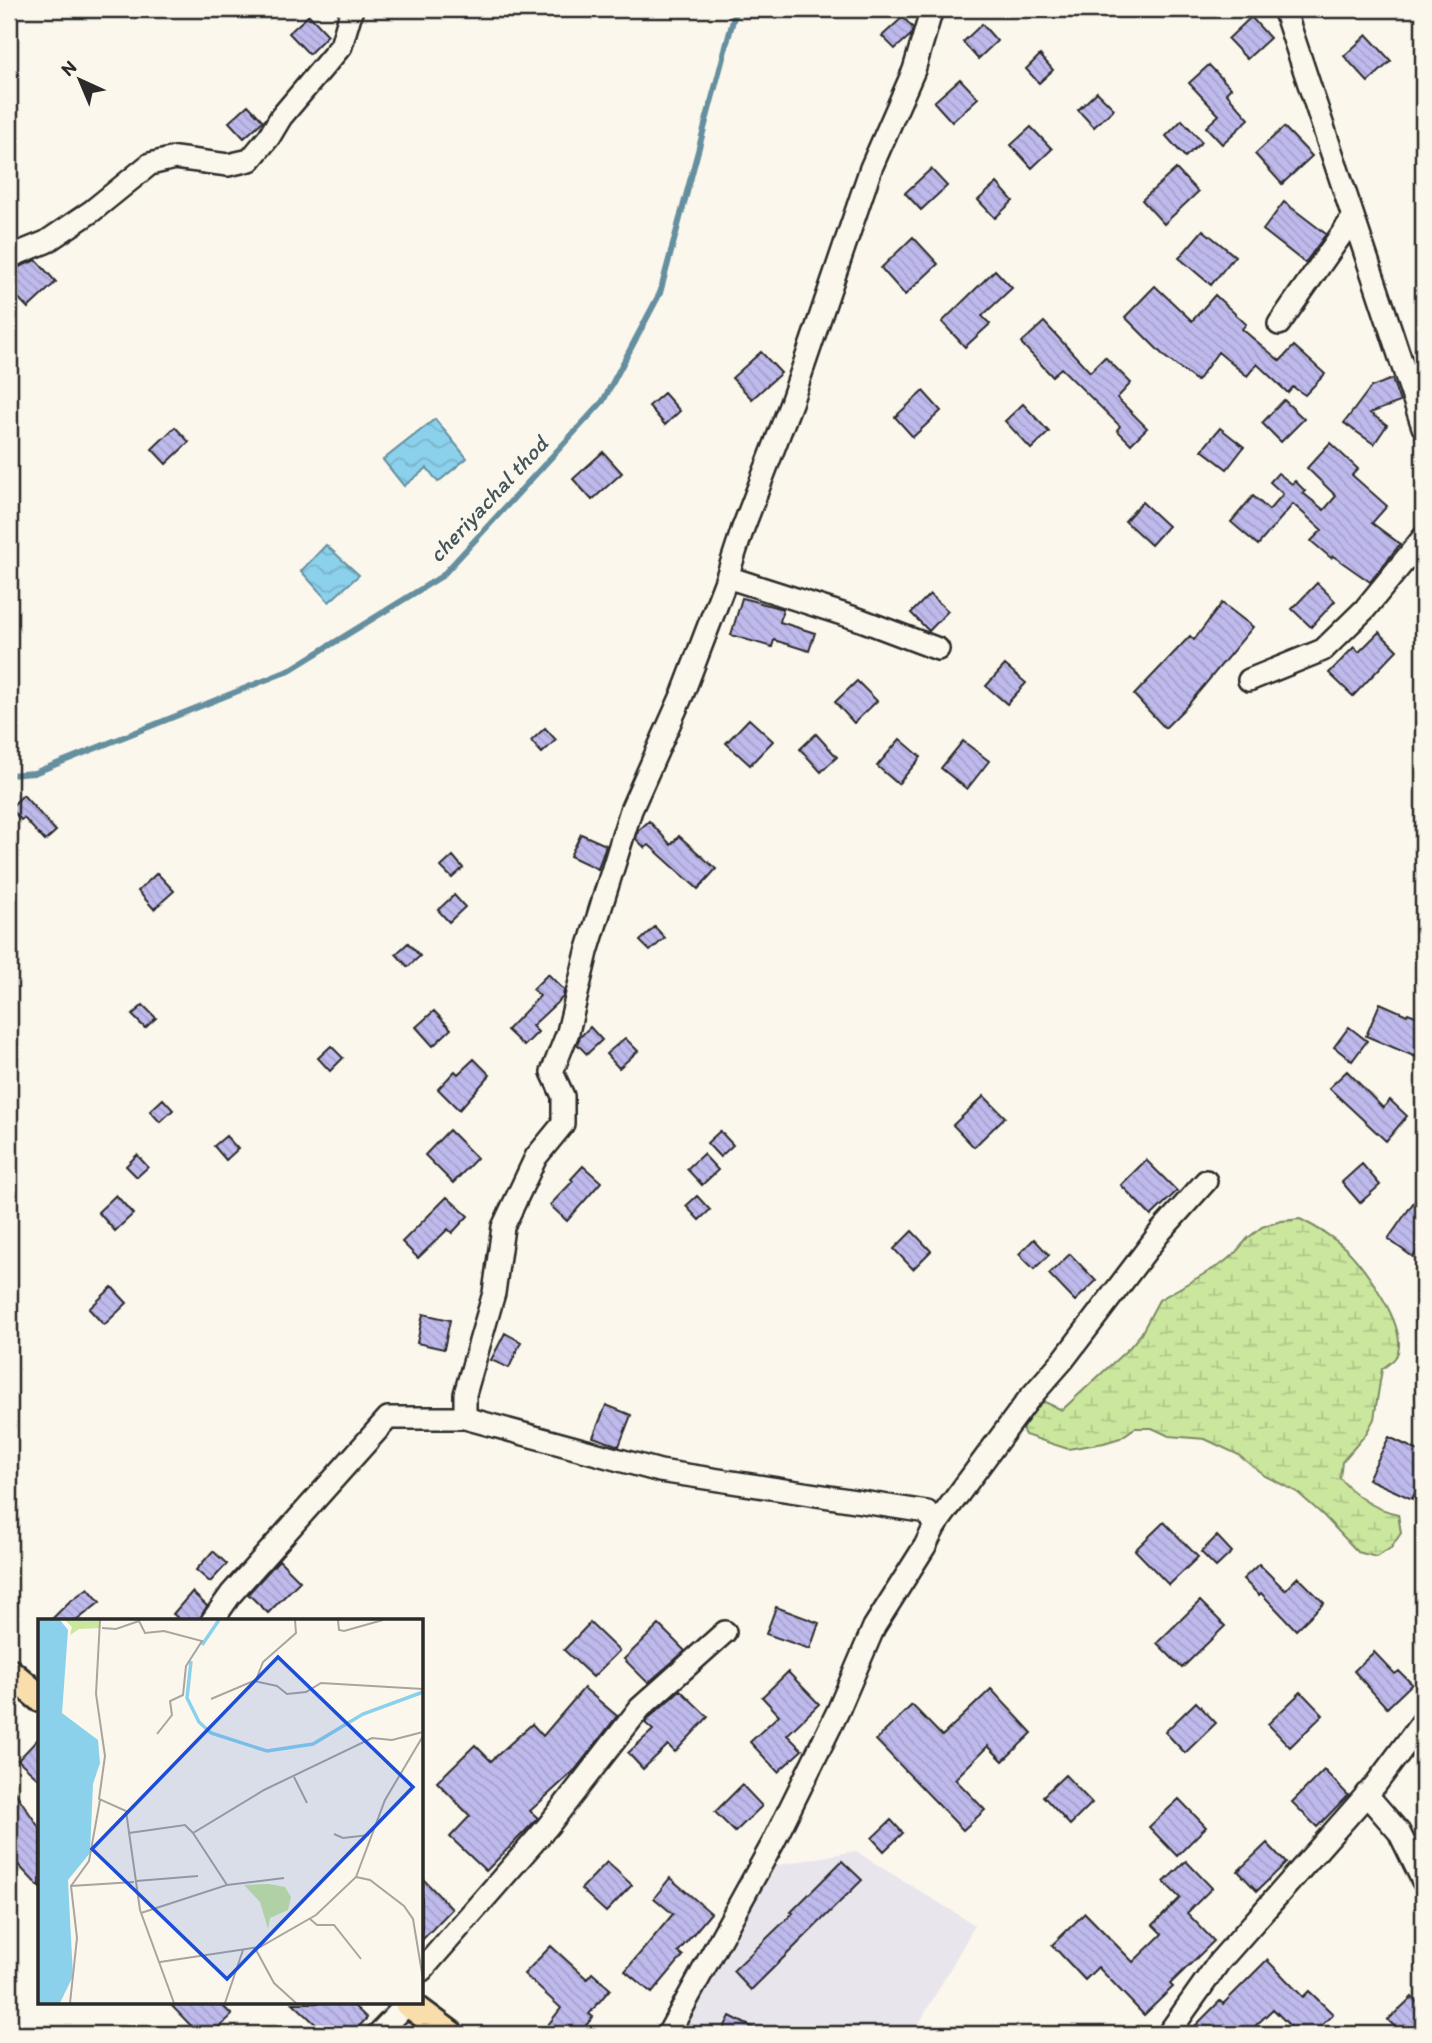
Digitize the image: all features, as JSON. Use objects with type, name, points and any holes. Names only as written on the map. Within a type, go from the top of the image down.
[{"type":"main road","points":[[9,1672],[38,1696]]},
{"type":"main road","points":[[409,2004],[450,2034]]},
{"type":"street","points":[[9,257],[46,242],[92,211],[150,164],[175,158],[228,165],[250,160],[281,117],[341,46],[352,9]]},
{"type":"street","points":[[465,1418],[465,1394],[494,1293],[503,1227],[536,1157],[563,1124],[563,1096],[552,1072],[568,1032],[587,952],[631,810],[683,693],[727,577],[791,403],[871,168],[914,70],[932,9]]},
{"type":"street","points":[[1284,9],[1423,428]]},
{"type":"street","points":[[1279,324],[1353,218]]},
{"type":"street","points":[[1249,680],[1323,650],[1365,609],[1423,538]]},
{"type":"street","points":[[727,577],[861,620],[938,649]]},
{"type":"street","points":[[668,2034],[773,1843],[838,1711],[874,1627],[935,1526],[1028,1400],[1064,1359],[1161,1231],[1206,1181]]},
{"type":"street","points":[[213,1619],[230,1594],[387,1418],[465,1418],[660,1471],[928,1512],[935,1526]]},
{"type":"street","points":[[424,1968],[548,1826],[640,1708],[725,1632]]},
{"type":"street","points":[[1168,2034],[1219,1962],[1366,1794],[1423,1723]]},
{"type":"street","points":[[1366,1794],[1399,1832],[1423,1881]]},
{"type":"street","points":[[378,2034],[407,2004]]},
{"type":"shaded area","points":[[855,1851],[975,1925],[913,2034],[675,2034],[773,1866]]},
{"type":"green space","points":[[1300,1219],[1330,1236],[1354,1258],[1384,1300],[1397,1333],[1399,1347],[1395,1358],[1382,1369],[1374,1419],[1366,1434],[1342,1462],[1340,1478],[1366,1501],[1398,1514],[1401,1533],[1391,1548],[1376,1557],[1358,1552],[1297,1492],[1265,1476],[1237,1454],[1205,1439],[1169,1436],[1152,1428],[1135,1428],[1120,1438],[1068,1449],[1025,1435],[1021,1427],[1037,1405],[1045,1402],[1062,1410],[1129,1348],[1141,1334],[1159,1300],[1223,1263],[1262,1227]]},
{"type":"water","points":[[435,419],[467,458],[438,482],[427,468],[404,486],[383,460]]},
{"type":"water","points":[[326,545],[359,575],[329,602],[301,571]]},
{"type":"building","points":[[309,15],[328,35],[309,54],[289,33]]},
{"type":"building","points":[[903,17],[913,28],[911,35],[895,49],[882,36]]},
{"type":"building","points":[[1251,17],[1270,38],[1247,59],[1228,39]]},
{"type":"building","points":[[982,24],[997,41],[978,59],[963,42]]},
{"type":"building","points":[[1367,35],[1391,61],[1368,82],[1344,56]]},
{"type":"building","points":[[1040,55],[1053,70],[1039,83],[1026,69]]},
{"type":"building","points":[[1209,65],[1231,88],[1226,93],[1249,119],[1222,144],[1206,127],[1219,115],[1189,83]]},
{"type":"building","points":[[960,79],[978,98],[952,122],[934,102]]},
{"type":"building","points":[[1097,92],[1114,109],[1094,127],[1078,110]]},
{"type":"building","points":[[248,105],[263,121],[244,138],[229,122]]},
{"type":"building","points":[[1182,120],[1202,142],[1185,157],[1166,136]]},
{"type":"building","points":[[1031,127],[1052,149],[1032,168],[1011,145]]},
{"type":"building","points":[[1284,127],[1312,156],[1282,184],[1255,154]]},
{"type":"building","points":[[931,169],[947,186],[921,210],[905,193]]},
{"type":"building","points":[[1176,169],[1198,192],[1164,224],[1142,200]]},
{"type":"building","points":[[997,183],[1013,201],[995,218],[978,200]]},
{"type":"building","points":[[1284,202],[1326,234],[1305,263],[1263,230]]},
{"type":"building","points":[[1203,230],[1235,256],[1211,285],[1179,258]]},
{"type":"building","points":[[913,237],[938,264],[905,295],[881,268]]},
{"type":"building","points":[[36,260],[56,282],[28,308],[9,288],[9,277],[19,267]]},
{"type":"building","points":[[995,270],[1012,288],[982,316],[990,324],[965,347],[942,322]]},
{"type":"building","points":[[1155,286],[1192,321],[1215,295],[1246,324],[1242,329],[1280,361],[1294,346],[1325,374],[1305,395],[1293,387],[1288,393],[1257,364],[1247,376],[1218,352],[1197,381],[1165,357],[1125,317]]},
{"type":"building","points":[[1044,322],[1090,372],[1105,357],[1131,383],[1117,398],[1147,428],[1131,444],[1117,430],[1120,426],[1061,368],[1052,376],[1021,343]]},
{"type":"building","points":[[761,352],[781,373],[752,399],[732,378]]},
{"type":"building","points":[[1392,379],[1400,402],[1370,413],[1387,425],[1374,444],[1344,423],[1371,387]]},
{"type":"building","points":[[923,391],[941,411],[913,437],[895,417]]},
{"type":"building","points":[[664,393],[680,411],[665,425],[649,406]]},
{"type":"building","points":[[1284,400],[1304,419],[1281,442],[1262,423]]},
{"type":"building","points":[[1023,404],[1049,432],[1031,449],[1005,421]]},
{"type":"building","points":[[175,427],[189,442],[166,464],[152,449]]},
{"type":"building","points":[[1220,428],[1244,447],[1227,469],[1202,450]]},
{"type":"building","points":[[1330,443],[1358,469],[1352,475],[1387,506],[1372,523],[1400,544],[1370,582],[1333,556],[1331,558],[1311,541],[1322,530],[1293,504],[1258,545],[1231,522],[1253,496],[1269,510],[1283,494],[1270,482],[1278,473],[1292,484],[1295,481],[1305,491],[1303,493],[1324,510],[1336,496],[1307,468]]},
{"type":"building","points":[[603,452],[622,473],[592,500],[573,479]]},
{"type":"building","points":[[1142,502],[1168,526],[1151,545],[1125,521]]},
{"type":"building","points":[[1317,583],[1335,601],[1311,627],[1292,609]]},
{"type":"building","points":[[930,594],[948,611],[929,631],[911,613]]},
{"type":"building","points":[[742,598],[783,609],[780,622],[815,633],[809,651],[774,640],[772,647],[731,635]]},
{"type":"building","points":[[1222,603],[1253,627],[1187,706],[1165,728],[1134,695],[1190,636],[1194,640]]},
{"type":"building","points":[[1379,632],[1397,650],[1353,696],[1329,673],[1354,647],[1359,652]]},
{"type":"building","points":[[1005,665],[1026,683],[1007,704],[986,686]]},
{"type":"building","points":[[857,681],[877,701],[854,723],[835,702]]},
{"type":"building","points":[[749,719],[773,741],[750,765],[726,743]]},
{"type":"building","points":[[545,728],[556,740],[542,753],[531,741]]},
{"type":"building","points":[[816,734],[837,757],[821,772],[800,749]]},
{"type":"building","points":[[900,739],[921,757],[898,784],[877,766]]},
{"type":"building","points":[[963,741],[989,761],[967,789],[941,768]]},
{"type":"building","points":[[23,795],[56,831],[45,841],[24,818],[21,820],[10,808]]},
{"type":"building","points":[[649,821],[671,845],[679,836],[716,869],[698,889],[649,845],[645,848],[636,839],[638,831]]},
{"type":"building","points":[[581,834],[606,845],[598,869],[570,856]]},
{"type":"building","points":[[453,856],[463,868],[452,878],[441,867]]},
{"type":"building","points":[[157,873],[174,891],[154,909],[138,891]]},
{"type":"building","points":[[454,895],[465,907],[449,922],[438,910]]},
{"type":"building","points":[[655,927],[665,938],[650,951],[640,941]]},
{"type":"building","points":[[408,943],[420,956],[408,967],[396,954]]},
{"type":"building","points":[[548,974],[564,990],[563,997],[532,1026],[538,1032],[524,1046],[507,1030],[540,996],[533,989]]},
{"type":"building","points":[[1380,1003],[1423,1019],[1423,1060],[1366,1036]]},
{"type":"building","points":[[143,1005],[156,1018],[145,1028],[132,1015]]},
{"type":"building","points":[[434,1011],[451,1029],[433,1046],[416,1027]]},
{"type":"building","points":[[590,1027],[602,1040],[587,1054],[577,1044]]},
{"type":"building","points":[[1349,1027],[1367,1041],[1352,1061],[1334,1047]]},
{"type":"building","points":[[625,1038],[638,1051],[619,1068],[606,1054]]},
{"type":"building","points":[[331,1046],[343,1058],[330,1071],[318,1058]]},
{"type":"building","points":[[474,1059],[490,1075],[459,1110],[438,1089],[455,1071],[458,1074]]},
{"type":"building","points":[[1347,1071],[1383,1108],[1390,1100],[1407,1116],[1386,1141],[1329,1088]]},
{"type":"building","points":[[984,1096],[1005,1117],[974,1147],[953,1125]]},
{"type":"building","points":[[163,1099],[173,1110],[160,1122],[150,1111]]},
{"type":"building","points":[[449,1130],[477,1158],[453,1183],[425,1155]]},
{"type":"building","points":[[720,1131],[733,1145],[720,1157],[707,1143]]},
{"type":"building","points":[[226,1136],[238,1149],[226,1160],[214,1146]]},
{"type":"building","points":[[703,1154],[718,1170],[702,1185],[687,1169]]},
{"type":"building","points":[[137,1155],[148,1167],[137,1177],[126,1166]]},
{"type":"building","points":[[1146,1160],[1177,1191],[1151,1216],[1121,1185]]},
{"type":"building","points":[[1362,1164],[1380,1185],[1360,1203],[1342,1182]]},
{"type":"building","points":[[583,1166],[601,1182],[567,1221],[550,1205]]},
{"type":"building","points":[[1423,1189],[1423,1243],[1413,1257],[1388,1239]]},
{"type":"building","points":[[116,1195],[133,1214],[115,1231],[98,1212]]},
{"type":"building","points":[[697,1196],[710,1210],[699,1220],[686,1206]]},
{"type":"building","points":[[447,1197],[468,1216],[452,1233],[448,1229],[418,1258],[402,1242]]},
{"type":"building","points":[[912,1231],[931,1251],[913,1269],[894,1249]]},
{"type":"building","points":[[1034,1239],[1049,1255],[1034,1269],[1019,1254]]},
{"type":"building","points":[[1070,1254],[1096,1281],[1075,1301],[1049,1274]]},
{"type":"building","points":[[112,1287],[127,1303],[104,1325],[89,1309]]},
{"type":"building","points":[[423,1314],[450,1320],[444,1349],[417,1343]]},
{"type":"building","points":[[505,1333],[521,1342],[509,1368],[491,1360]]},
{"type":"building","points":[[606,1405],[631,1415],[619,1446],[593,1437]]},
{"type":"building","points":[[1389,1437],[1423,1453],[1423,1477],[1412,1499],[1368,1479]]},
{"type":"building","points":[[1164,1522],[1198,1557],[1169,1585],[1135,1550]]},
{"type":"building","points":[[1217,1536],[1232,1552],[1216,1567],[1201,1552]]},
{"type":"building","points":[[213,1551],[227,1564],[210,1582],[196,1570]]},
{"type":"building","points":[[279,1560],[300,1581],[268,1613],[248,1594]]},
{"type":"building","points":[[1259,1564],[1285,1590],[1298,1577],[1324,1603],[1296,1630],[1261,1593],[1259,1595],[1243,1579]]},
{"type":"building","points":[[88,1588],[100,1602],[79,1619],[52,1619]]},
{"type":"building","points":[[192,1592],[207,1606],[200,1619],[179,1619],[173,1614]]},
{"type":"building","points":[[1200,1601],[1225,1626],[1182,1668],[1157,1643]]},
{"type":"building","points":[[776,1607],[819,1623],[810,1649],[766,1634]]},
{"type":"building","points":[[590,1623],[619,1651],[593,1677],[564,1650]]},
{"type":"building","points":[[659,1625],[685,1651],[648,1683],[624,1659]]},
{"type":"building","points":[[1374,1652],[1395,1674],[1399,1671],[1412,1684],[1387,1708],[1354,1671]]},
{"type":"building","points":[[788,1672],[819,1704],[787,1735],[802,1750],[778,1772],[750,1742],[779,1715],[762,1697]]},
{"type":"building","points":[[584,1688],[617,1716],[575,1770],[530,1811],[538,1818],[486,1871],[450,1837],[470,1816],[437,1782],[475,1745],[491,1761],[532,1724],[543,1736]]},
{"type":"building","points":[[991,1689],[1032,1733],[1003,1761],[988,1746],[955,1779],[985,1810],[963,1830],[876,1740],[912,1705],[942,1736]]},
{"type":"building","points":[[680,1690],[708,1717],[675,1752],[668,1745],[643,1769],[628,1753],[653,1730],[645,1723]]},
{"type":"building","points":[[1301,1692],[1323,1715],[1290,1747],[1268,1724]]},
{"type":"building","points":[[1196,1702],[1216,1723],[1185,1753],[1165,1732]]},
{"type":"building","points":[[38,1739],[38,1778],[18,1760]]},
{"type":"building","points":[[1324,1770],[1348,1795],[1317,1827],[1292,1802]]},
{"type":"building","points":[[1065,1775],[1092,1803],[1070,1825],[1043,1796]]},
{"type":"building","points":[[9,1783],[38,1826],[38,1886],[9,1855]]},
{"type":"building","points":[[742,1785],[762,1806],[735,1832],[715,1812]]},
{"type":"building","points":[[1179,1799],[1206,1827],[1177,1856],[1149,1827]]},
{"type":"building","points":[[891,1820],[903,1833],[884,1851],[872,1838]]},
{"type":"building","points":[[1267,1843],[1286,1863],[1257,1891],[1238,1871]]},
{"type":"building","points":[[842,1861],[862,1880],[751,1990],[733,1971]]},
{"type":"building","points":[[1186,1861],[1212,1888],[1187,1913],[1214,1941],[1170,1984],[1173,1987],[1144,2015],[1098,1967],[1085,1980],[1052,1945],[1085,1913],[1133,1962],[1162,1934],[1153,1925],[1180,1898],[1164,1882]]},
{"type":"building","points":[[607,1862],[632,1885],[606,1912],[581,1889]]},
{"type":"building","points":[[670,1878],[711,1913],[678,1952],[683,1956],[652,1993],[625,1971],[673,1914],[654,1898]]},
{"type":"building","points":[[424,1880],[452,1909],[424,1938]]},
{"type":"building","points":[[551,1946],[587,1979],[592,1973],[610,1989],[589,2014],[593,2017],[579,2034],[541,2034],[561,2008],[524,1974]]},
{"type":"building","points":[[1267,1960],[1303,1997],[1309,1991],[1333,2014],[1313,2034],[1298,2034],[1273,2009],[1247,2034],[1187,2034],[1220,2001],[1223,2004]]},
{"type":"building","points":[[1412,1997],[1423,2009],[1423,2034],[1402,2034],[1388,2020]]},
{"type":"building","points":[[170,2004],[221,2004],[232,2015],[212,2034],[199,2034]]},
{"type":"building","points":[[294,2004],[352,2004],[367,2018],[352,2034],[326,2034]]},
{"type":"building","points":[[730,2016],[765,2034],[721,2034]]},
{"type":"waterway","name":"cheriyachal thod","points":[[9,775],[34,773],[288,671],[442,576],[603,401],[660,293],[736,9]]}]
